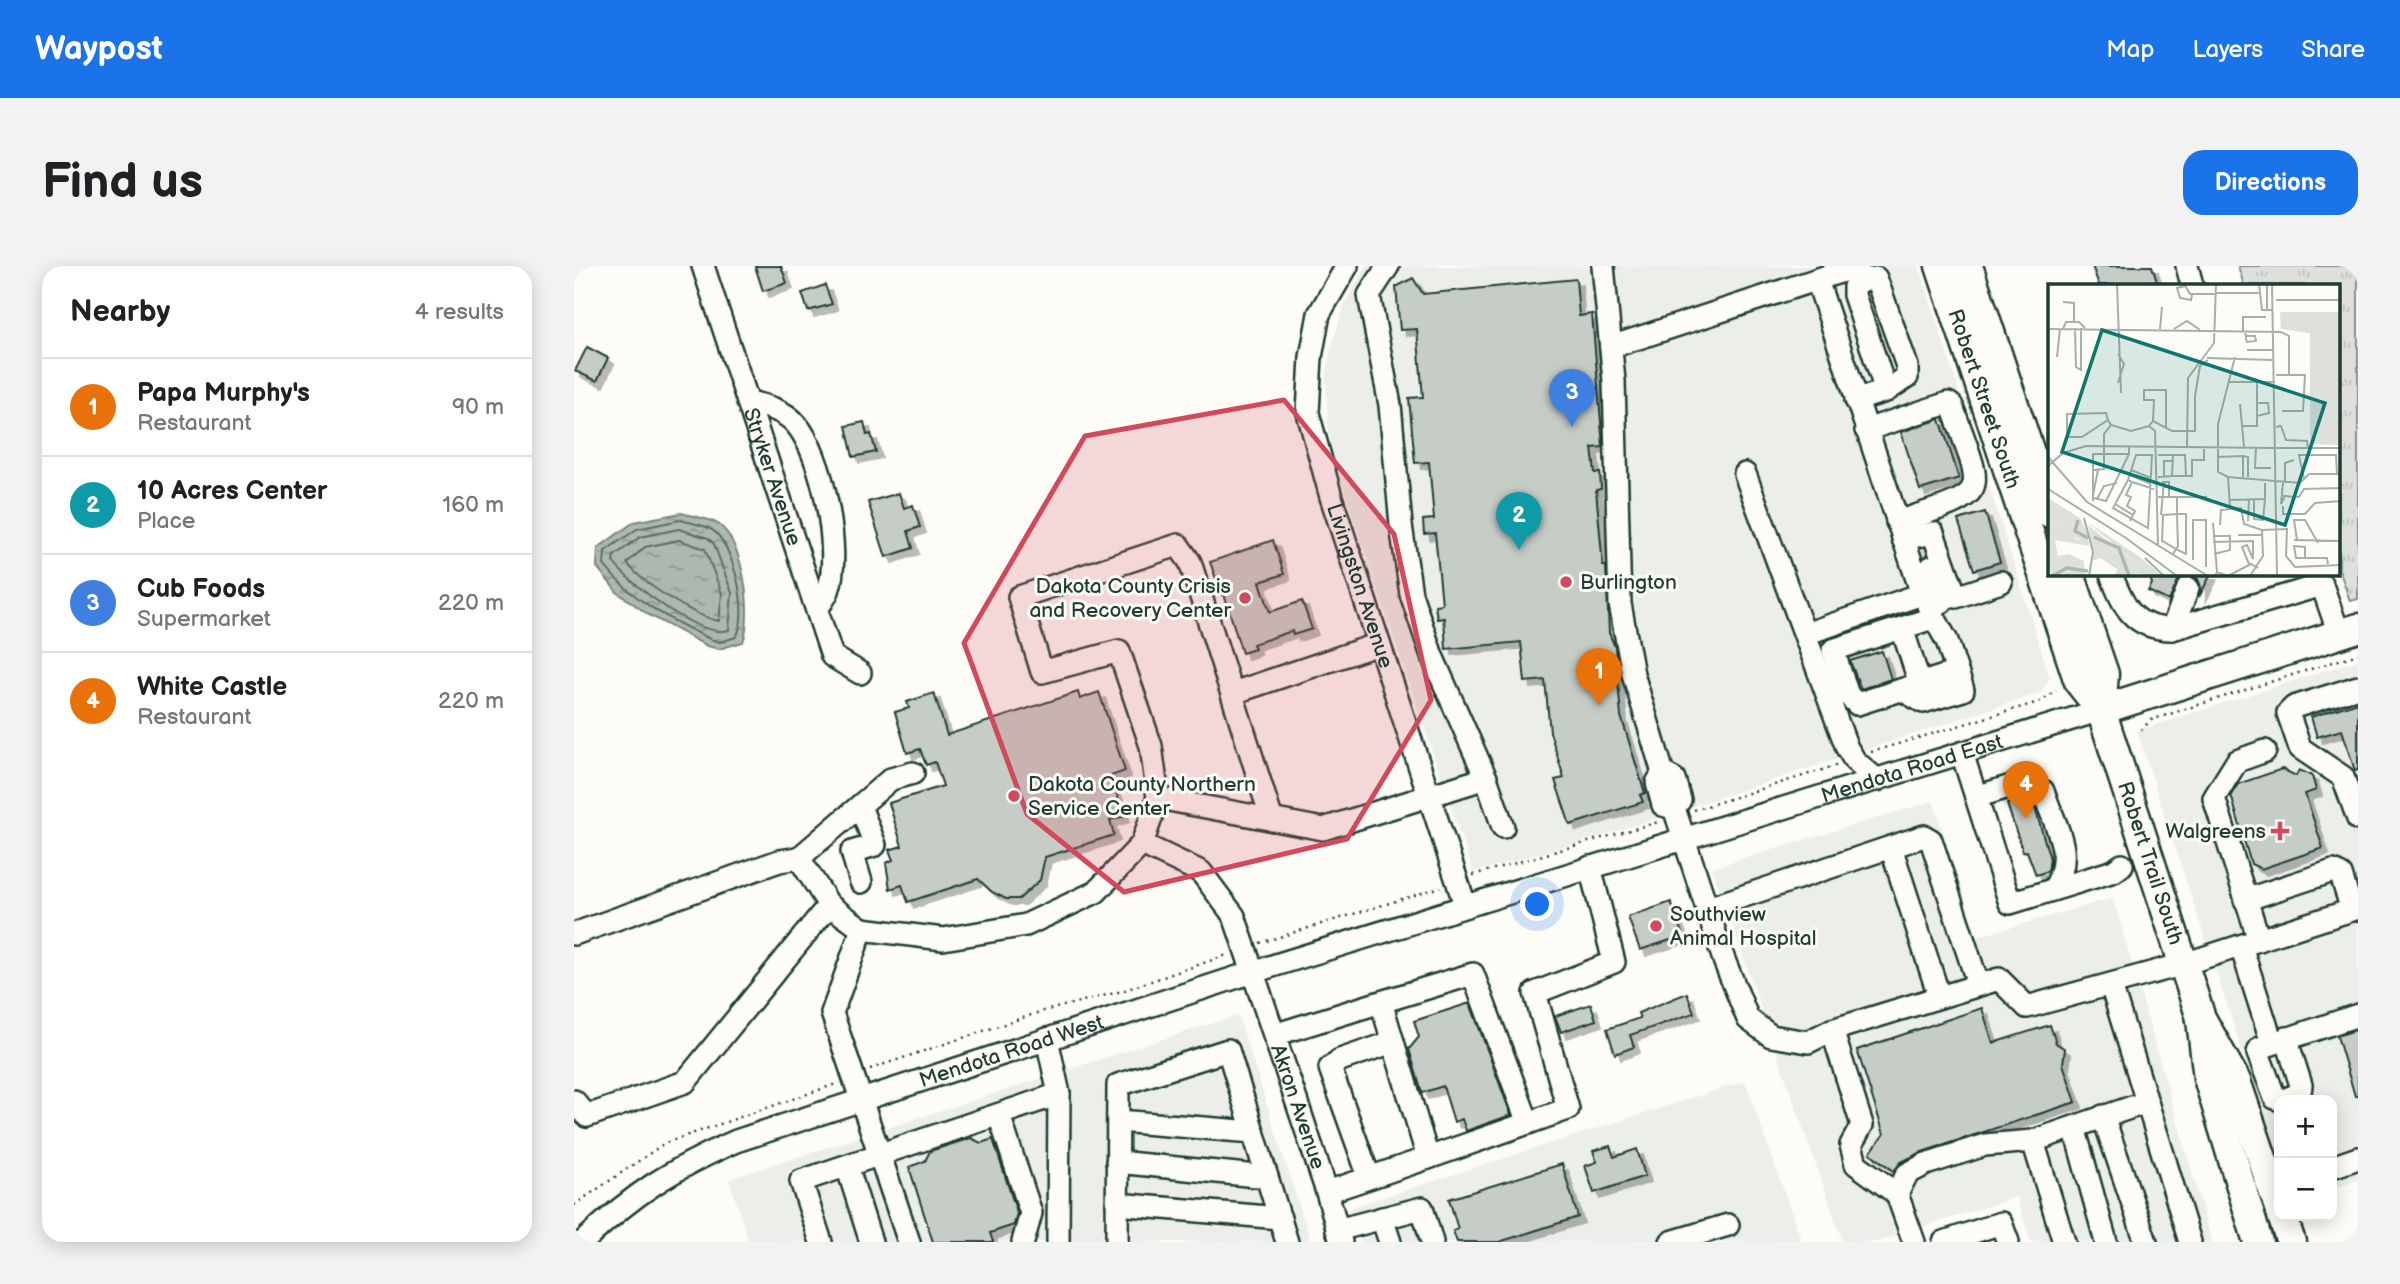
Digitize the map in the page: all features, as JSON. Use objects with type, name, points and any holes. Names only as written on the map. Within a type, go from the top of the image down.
[{"type":"main road","name":"Robert Street South","points":[[1940,266],[2079,682],[2101,710]]},
{"type":"main road","name":"Robert Street South","points":[[1968,266],[2048,507]]},
{"type":"main road","points":[[2071,576],[2104,674],[2101,710]]},
{"type":"main road","name":"Mendota Road East","points":[[2101,710],[2352,639]]},
{"type":"main road","name":"Robert Trail South","points":[[2101,710],[2136,864],[2184,964],[2201,1017],[2236,1081],[2274,1193]]},
{"type":"main road","name":"Robert Trail South","points":[[2201,1017],[2208,1078],[2258,1242]]},
{"type":"main road","points":[[2284,1221],[2291,1242]]},
{"type":"street","name":"Stryker Avenue","points":[[703,266],[832,656],[860,673]]},
{"type":"street","name":"Livingston Avenue","points":[[1347,266],[1320,314],[1311,358],[1308,413],[1331,497],[1465,905]]},
{"type":"street","points":[[1388,266],[1369,295],[1390,405],[1401,524],[1411,594],[1432,656],[1486,778],[1503,827]]},
{"type":"street","points":[[1603,266],[1611,347],[1620,604],[1633,674],[1663,773],[1657,783],[1662,805],[1674,808],[1724,960],[1748,1018],[1771,1036],[1808,1042],[1832,1030],[1999,979],[2027,1007],[2184,964],[2355,909],[2341,875],[2333,871],[2245,901]]},
{"type":"street","points":[[1611,347],[1858,266]]},
{"type":"street","points":[[2187,266],[2193,284]]},
{"type":"street","points":[[1856,400],[1886,391],[1907,377],[1907,366],[1876,278],[1862,280],[1854,287],[1886,391]]},
{"type":"street","points":[[1817,280],[1866,430],[1915,541],[1936,604],[1957,672],[1857,704],[1852,702],[1833,650],[1902,628],[1936,604]]},
{"type":"street","points":[[1830,319],[1859,309]]},
{"type":"street","points":[[748,402],[769,406],[796,423],[814,457],[833,543],[828,590],[817,610]]},
{"type":"street","points":[[1866,430],[1948,403],[1952,406],[1977,476],[1970,495],[1915,541]]},
{"type":"street","points":[[1745,474],[1850,755],[1877,780]]},
{"type":"street","points":[[1915,541],[1933,533],[1936,604]]},
{"type":"street","points":[[1915,541],[1936,604]]},
{"type":"street","points":[[799,858],[829,905],[862,929],[943,939],[1026,925],[1096,892],[1142,844],[1158,799],[1151,746],[1119,651],[1042,672],[1020,597],[1178,545],[1186,552],[1272,820]]},
{"type":"street","points":[[2112,576],[2124,608],[2131,616],[2163,629],[2172,629],[2319,579],[2352,639]]},
{"type":"street","points":[[2172,629],[2192,579]]},
{"type":"street","points":[[1805,634],[1936,604],[2001,582]]},
{"type":"street","points":[[1902,628],[1911,687]]},
{"type":"street","points":[[1233,692],[1379,644]]},
{"type":"street","points":[[2358,687],[2294,707],[2288,713],[2300,748],[2343,777],[2358,819]]},
{"type":"street","name":"Mendota Road East","points":[[1465,905],[2101,710]]},
{"type":"street","points":[[2265,751],[2236,761],[2214,798],[2245,901],[2250,943],[2279,1041],[2301,1085],[2300,1093],[2295,1095]]},
{"type":"street","points":[[1962,753],[2010,903],[2136,864]]},
{"type":"street","points":[[574,934],[779,862],[799,858],[891,779],[914,773]]},
{"type":"street","points":[[1158,799],[1323,829],[1486,778]]},
{"type":"street","points":[[1976,797],[2021,783],[2043,791],[2066,856],[2063,872],[2054,890]]},
{"type":"street","points":[[860,806],[875,845],[852,852],[861,882]]},
{"type":"street","points":[[1708,908],[1924,836],[1931,840],[1978,984]]},
{"type":"street","name":"Akron Avenue","points":[[1142,844],[1201,872],[1234,916],[1327,1192],[1339,1236]]},
{"type":"street","points":[[1891,847],[1939,996]]},
{"type":"street","points":[[2066,856],[2088,866],[2109,860],[2136,864]]},
{"type":"street","points":[[1327,1192],[1568,1109],[1535,993],[1614,962],[1590,867]]},
{"type":"street","points":[[574,1101],[587,1116],[685,1082],[829,905]]},
{"type":"street","name":"Mendota Road West","points":[[583,1242],[618,1208],[666,1174],[736,1140],[862,1102],[1047,1039],[1465,905]]},
{"type":"street","points":[[862,929],[832,1013],[909,1242]]},
{"type":"street","points":[[1274,1035],[1473,974],[1528,1123]]},
{"type":"street","points":[[2111,985],[2190,1242]]},
{"type":"street","points":[[1381,1002],[1428,1158]]},
{"type":"street","points":[[2274,1095],[2259,1053],[2260,1048],[2358,1015]]},
{"type":"street","points":[[1832,1030],[1862,1125],[1851,1145],[1856,1164],[1897,1194],[1914,1242]]},
{"type":"street","points":[[1047,1039],[1059,1094],[1058,1242]]},
{"type":"street","points":[[1369,1178],[1330,1068],[1340,1060],[1393,1042]]},
{"type":"street","points":[[1116,1242],[1118,1085],[1228,1050],[1287,1242]]},
{"type":"street","points":[[821,1242],[801,1181],[1059,1094]]},
{"type":"street","points":[[1897,1194],[1907,1174],[1926,1164],[1984,1146],[2033,1141],[2147,1102]]},
{"type":"street","points":[[999,1115],[1031,1213],[1023,1242]]},
{"type":"street","points":[[2104,1116],[2146,1242]]},
{"type":"street","points":[[1118,1121],[1253,1132]]},
{"type":"street","points":[[2074,1127],[2106,1242]]},
{"type":"street","points":[[2033,1141],[2064,1242]]},
{"type":"street","points":[[2337,1165],[2358,1158]]},
{"type":"street","points":[[1117,1163],[1267,1177]]},
{"type":"street","points":[[847,1166],[871,1242]]},
{"type":"street","points":[[1117,1204],[1280,1217]]},
{"type":"street","points":[[1339,1236],[1382,1218],[1422,1208],[1432,1242]]},
{"type":"street","points":[[1382,1218],[1390,1242]]},
{"type":"street","points":[[1944,1242],[2001,1223],[2008,1242]]},
{"type":"street","points":[[1671,1242],[1728,1225]]},
{"type":"path","points":[[2141,730],[2151,720],[2352,639]]},
{"type":"path","points":[[1862,755],[2031,704],[2056,690]]},
{"type":"path","points":[[1708,805],[1845,763]]},
{"type":"path","points":[[1475,874],[1648,826]]},
{"type":"path","points":[[1264,942],[1432,891]]},
{"type":"path","points":[[874,1067],[1040,1012],[1122,991],[1225,955]]},
{"type":"highlighted area","points":[[1284,400],[1394,534],[1431,700],[1347,839],[1124,892],[1027,814],[964,643],[1085,436]]},
{"type":"shaded area","points":[[1366,266],[1919,266],[2050,678],[2040,693],[1592,839],[1473,872],[1336,467],[1328,430],[1326,378],[1330,352],[1344,305]]},
{"type":"shaded area","points":[[2358,660],[2358,1180],[2337,1187],[2337,1095],[2274,1095],[2274,1149],[2137,731]]},
{"type":"shaded area","points":[[1933,801],[1977,937],[2113,898],[2212,1242],[2031,1242],[2016,1197],[1877,1242],[1843,1242],[1712,868]]},
{"type":"shaded area","points":[[1238,1015],[1311,1242],[749,1242],[729,1179]]},
{"type":"shaded area","points":[[1745,1081],[1802,1242],[1360,1242],[1349,1208]]},
{"type":"green space","points":[[2238,266],[2358,266],[2358,599],[2350,601],[2340,572],[2340,284],[2244,284]]},
{"type":"water","points":[[681,513],[718,524],[734,546],[744,579],[746,597],[746,630],[743,642],[719,649],[707,646],[649,615],[617,592],[597,567],[598,548],[634,522]]},
{"type":"building","points":[[755,266],[781,266],[787,283],[763,291]]},
{"type":"building","points":[[2092,266],[2152,266],[2158,284],[2099,284]]},
{"type":"building","points":[[1413,278],[1423,294],[1576,279],[1579,316],[1592,314],[1603,447],[1592,448],[1595,473],[1600,473],[1601,489],[1596,490],[1603,566],[1606,566],[1609,633],[1615,647],[1621,716],[1645,793],[1640,795],[1643,802],[1570,825],[1555,780],[1564,778],[1550,732],[1545,680],[1525,682],[1521,642],[1446,649],[1444,618],[1437,619],[1435,605],[1442,604],[1435,533],[1424,534],[1423,520],[1434,519],[1429,462],[1415,463],[1409,398],[1423,397],[1417,329],[1400,330],[1396,287]]},
{"type":"building","points":[[825,285],[832,304],[808,311],[802,293]]},
{"type":"building","points":[[587,347],[608,358],[597,381],[575,371]]},
{"type":"building","points":[[1940,419],[1959,478],[1920,490],[1901,432]]},
{"type":"building","points":[[864,422],[876,452],[853,457],[846,426]]},
{"type":"building","points":[[899,493],[904,508],[913,505],[920,527],[908,531],[913,548],[886,557],[868,502]]},
{"type":"building","points":[[1985,512],[2000,562],[1974,570],[1958,520]]},
{"type":"building","name":"Dakota County Crisis and Recovery Center","points":[[1273,540],[1284,574],[1260,582],[1270,612],[1302,601],[1312,629],[1293,635],[1292,631],[1253,644],[1255,649],[1242,653],[1224,594],[1222,595],[1210,562]]},
{"type":"building","points":[[2150,576],[2192,576],[2180,577],[2169,601],[2148,591],[2152,584]]},
{"type":"building","points":[[2192,576],[2210,576],[2199,597],[2201,587],[2198,579]]},
{"type":"building","points":[[1882,651],[1891,679],[1861,689],[1850,661]]},
{"type":"building","name":"Dakota County Northern Service Center","points":[[1078,692],[1080,699],[1099,692],[1125,771],[1111,776],[1124,816],[1110,820],[1114,835],[1045,857],[1040,880],[1019,899],[1006,899],[992,892],[978,879],[908,902],[902,885],[890,889],[886,863],[893,860],[889,850],[902,846],[889,803],[943,786],[935,762],[926,765],[920,749],[907,753],[895,712],[909,708],[907,702],[934,693],[947,735]]},
{"type":"building","points":[[2358,702],[2358,770],[2355,771],[2342,730],[2317,737],[2311,717]]},
{"type":"building","name":"Walgreens","points":[[2282,769],[2296,776],[2299,770],[2312,776],[2316,790],[2305,794],[2323,848],[2261,869],[2251,864],[2231,795],[2238,784]]},
{"type":"building","points":[[2024,798],[2033,801],[2050,859],[2048,871],[2036,875],[2027,851],[2023,852],[2007,804]]},
{"type":"building","name":"Southview Animal Hospital","points":[[1671,902],[1683,936],[1640,950],[1628,917]]},
{"type":"building","points":[[1687,993],[1694,1013],[1630,1035],[1634,1047],[1615,1054],[1607,1029],[1640,1018],[1638,1013]]},
{"type":"building","points":[[1470,1003],[1511,1115],[1466,1131],[1462,1119],[1454,1122],[1443,1086],[1422,1093],[1409,1049],[1419,1037],[1414,1021]]},
{"type":"building","points":[[1591,1004],[1596,1020],[1561,1032],[1555,1016]]},
{"type":"building","points":[[1982,1008],[1993,1043],[2050,1025],[2056,1043],[2065,1049],[2063,1064],[2076,1102],[1922,1152],[1901,1162],[1894,1171],[1870,1153],[1884,1134],[1857,1050]]},
{"type":"building","points":[[2358,1029],[2358,1096],[2355,1096],[2337,1036]]},
{"type":"building","points":[[971,1138],[981,1143],[993,1139],[1017,1213],[1014,1225],[990,1233],[993,1242],[933,1242],[909,1167],[925,1161],[930,1151]]},
{"type":"building","points":[[1610,1146],[1614,1157],[1637,1149],[1645,1176],[1594,1193],[1585,1166],[1597,1162],[1593,1151]]},
{"type":"building","points":[[1562,1164],[1578,1217],[1499,1242],[1457,1242],[1453,1231],[1458,1229],[1449,1199]]},
{"type":"tunnel","points":[[1925,549],[1929,562]]},
{"type":"place","name":"Cub Foods","points":[[1572,427]]},
{"type":"place","name":"10 Acres Center","points":[[1519,550]]},
{"type":"place","name":"Burlington","points":[[1566,582]]},
{"type":"place","name":"Dakota County Crisis and Recovery Center","points":[[1245,598]]},
{"type":"place","name":"Papa Murphy's","points":[[1599,706]]},
{"type":"place","name":"Dakota County Northern Service Center","points":[[1014,796]]},
{"type":"place","name":"White Castle","points":[[2026,819]]},
{"type":"place","name":"Walgreens","points":[[2280,831]]},
{"type":"place","name":"Southview Animal Hospital","points":[[1656,926]]}]
